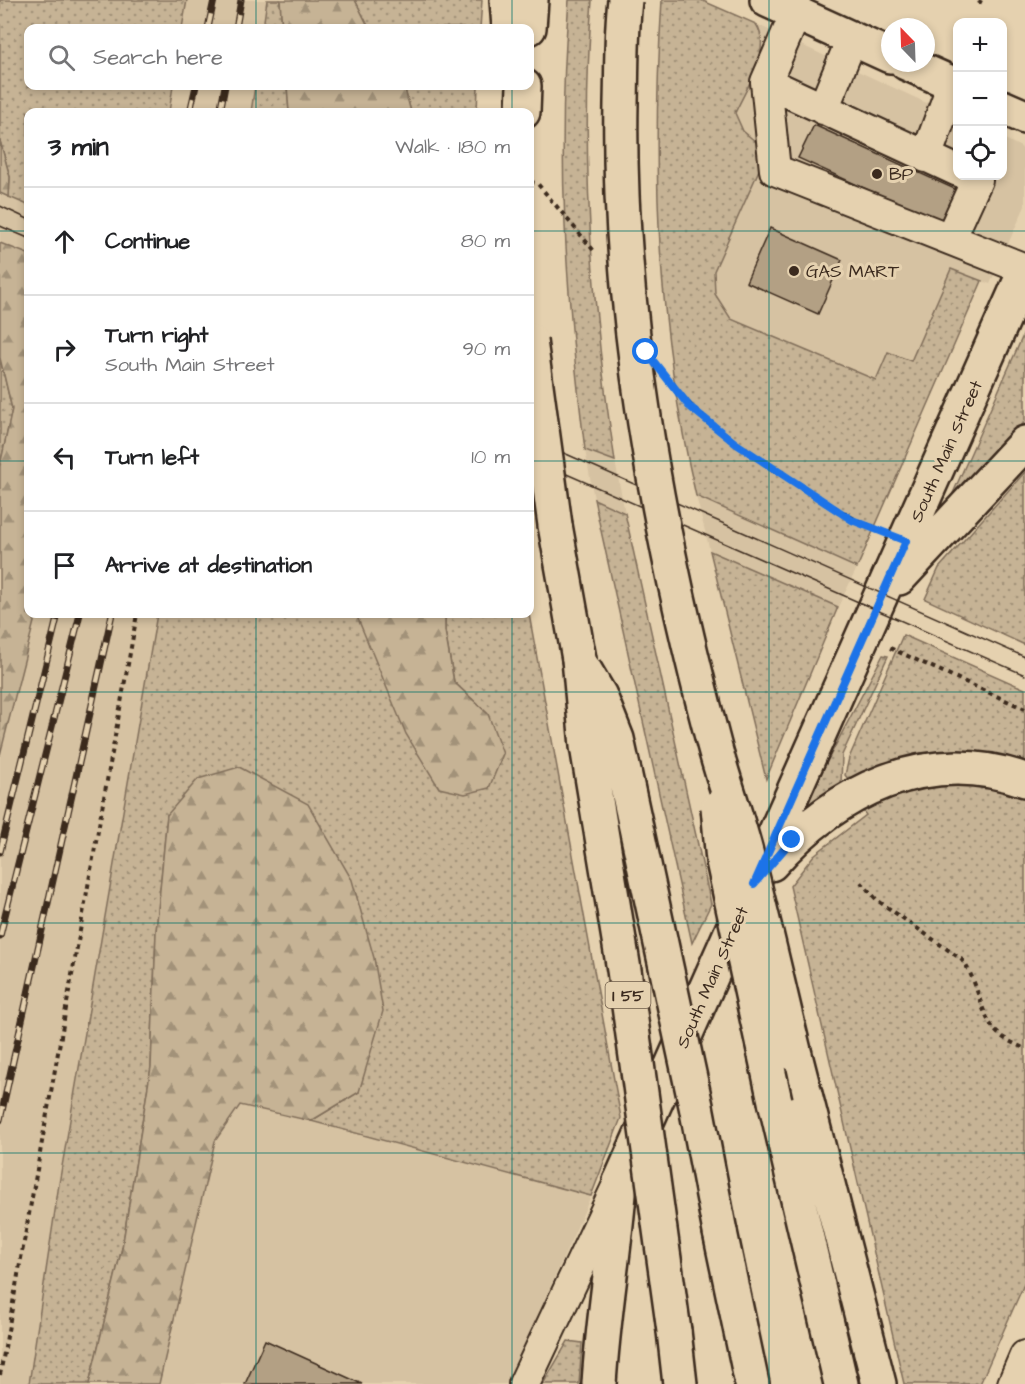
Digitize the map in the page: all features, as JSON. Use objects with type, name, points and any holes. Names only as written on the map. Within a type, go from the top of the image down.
[{"type":"main road","points":[[507,0],[509,24]]},
{"type":"main road","points":[[529,24],[531,0]]},
{"type":"main road","points":[[625,0],[620,139],[622,216],[634,342],[672,565],[712,737],[747,854],[795,1055],[879,1384]]},
{"type":"main road","points":[[767,0],[881,52]]},
{"type":"main road","points":[[925,72],[953,85]]},
{"type":"main road","points":[[1007,109],[1025,117]]},
{"type":"main road","name":"South Main Street","points":[[620,1182],[1025,270]]},
{"type":"main road","name":"I 55","points":[[534,378],[540,433],[579,659],[587,746],[624,970],[680,1384]]},
{"type":"main road","points":[[883,594],[1025,443]]},
{"type":"main road","name":"I 55","points":[[579,659],[600,696],[617,739],[694,1095],[752,1384]]},
{"type":"main road","points":[[712,737],[723,861],[775,1101],[841,1384]]},
{"type":"main road","points":[[754,884],[792,840],[827,812],[868,787],[913,773],[958,769],[1004,773],[1025,780]]},
{"type":"main road","points":[[599,1384],[603,1321],[615,1245],[620,1182]]},
{"type":"street","points":[[796,13],[766,82],[775,170],[1025,270]]},
{"type":"street","points":[[823,110],[852,39]]},
{"type":"street","points":[[766,82],[953,169]]},
{"type":"street","points":[[926,157],[953,91]]},
{"type":"street","points":[[950,239],[977,180]]},
{"type":"street","name":"South Main Street","points":[[524,1384],[620,1182]]},
{"type":"street","points":[[1012,1384],[1025,1356]]},
{"type":"path","points":[[534,183],[537,183],[591,245],[596,255]]},
{"type":"path","points":[[668,379],[689,406],[735,443],[852,520],[906,541]]},
{"type":"path","points":[[0,1375],[136,618]]},
{"type":"path","points":[[864,636],[1025,710]]},
{"type":"path","points":[[861,882],[877,900],[961,959],[969,968],[994,1029],[1005,1039],[1025,1049]]},
{"type":"shaded area","points":[[187,0],[267,0],[264,24],[183,24]]},
{"type":"shaded area","points":[[756,24],[953,115],[953,180],[1007,180],[1007,140],[1021,147],[1025,153],[1025,206],[990,284],[951,269],[911,361],[876,381],[731,319],[715,294],[714,271],[763,161],[762,147],[743,131],[735,113],[763,49],[762,37]]},
{"type":"shaded area","points":[[172,90],[254,90],[252,108],[170,108]]},
{"type":"shaded area","points":[[0,193],[24,203],[24,252],[0,243]]},
{"type":"shaded area","points":[[585,450],[615,461],[625,513],[594,499]]},
{"type":"shaded area","points":[[696,496],[857,568],[838,607],[710,551]]},
{"type":"shaded area","points":[[35,618],[156,618],[59,1184],[29,1384],[0,1384],[0,755]]},
{"type":"shaded area","points":[[240,1105],[311,1121],[591,1196],[507,1384],[159,1384],[215,1141]]},
{"type":"green space","points":[[0,0],[187,0],[183,24],[24,24],[24,90],[172,90],[170,108],[24,108],[24,203],[9,197],[10,177],[0,141]]},
{"type":"green space","points":[[267,0],[280,0],[282,24],[264,24]]},
{"type":"green space","points":[[280,0],[355,0],[367,24],[282,24]]},
{"type":"green space","points":[[355,0],[482,0],[480,24],[367,24]]},
{"type":"green space","points":[[569,0],[592,0],[587,116],[590,231],[600,346],[615,461],[585,450],[578,393],[568,281],[563,170],[565,57]]},
{"type":"green space","points":[[662,0],[701,0],[756,24],[760,34],[760,57],[735,113],[743,131],[762,147],[763,161],[714,271],[715,294],[731,319],[876,380],[888,352],[911,361],[951,269],[982,281],[857,568],[696,496],[673,371],[660,249],[657,126]]},
{"type":"green space","points":[[254,90],[287,90],[289,108],[252,108]]},
{"type":"green space","points":[[287,90],[405,90],[410,108],[289,108]]},
{"type":"green space","points":[[405,90],[478,90],[477,108],[410,108]]},
{"type":"green space","points":[[0,141],[10,177],[9,197],[0,193]]},
{"type":"green space","points":[[0,243],[24,252],[24,618],[35,618],[0,755],[0,466],[12,409],[0,358]]},
{"type":"green space","points":[[1025,331],[1025,422],[946,509]]},
{"type":"green space","points":[[0,358],[12,409],[0,466]]},
{"type":"green space","points":[[1025,472],[1025,645],[925,599],[939,568]]},
{"type":"green space","points":[[594,499],[625,513],[711,904],[692,943]]},
{"type":"green space","points":[[710,551],[838,607],[766,779]]},
{"type":"green space","points":[[156,618],[358,618],[488,714],[454,682],[445,631],[445,618],[530,618],[621,1118],[591,1196],[311,1121],[359,1092],[167,815],[156,932],[151,1067],[122,1248],[89,1384],[29,1384],[59,1184]]},
{"type":"green space","points":[[358,618],[445,618],[445,631],[454,682],[488,714],[503,754],[489,788],[465,794],[439,788],[406,734]]},
{"type":"green space","points":[[903,635],[1025,689],[1025,765],[979,754],[936,754],[893,764],[849,780],[845,775],[849,758]]},
{"type":"green space","points":[[883,655],[888,656],[842,755],[841,784],[805,811],[801,811]]},
{"type":"green space","points":[[239,767],[308,804],[352,880],[374,958],[383,1011],[359,1092],[311,1121],[240,1105],[215,1141],[159,1384],[89,1384],[122,1248],[151,1067],[156,932],[167,815],[198,779]]},
{"type":"green space","points":[[931,784],[978,786],[1025,795],[1025,1282],[980,1384],[904,1384],[790,886],[814,855],[866,815],[861,808],[895,793]]},
{"type":"green space","points":[[568,1341],[582,1343],[579,1384],[543,1384]]},
{"type":"building","name":"BP","points":[[814,125],[957,190],[941,223],[798,158]]},
{"type":"building","name":"GAS MART","points":[[770,228],[842,260],[818,314],[746,282]]},
{"type":"building","points":[[265,1340],[362,1384],[245,1384]]},
{"type":"tram line","points":[[0,206],[24,217]]},
{"type":"tram line","points":[[0,226],[24,236]]},
{"type":"tram line","points":[[534,440],[1025,657]]},
{"type":"tram line","points":[[534,460],[1025,675]]},
{"type":"railway","points":[[209,24],[214,0]]},
{"type":"railway","points":[[237,24],[241,0]]},
{"type":"railway","points":[[191,108],[195,90]]},
{"type":"railway","points":[[221,108],[224,90]]},
{"type":"railway","points":[[0,852],[57,618]]},
{"type":"railway","points":[[0,936],[79,618]]},
{"type":"railway","points":[[0,1120],[111,618]]},
{"type":"place","name":"BP","points":[[877,174]]},
{"type":"place","name":"GAS MART","points":[[794,271]]},
{"type":"route","points":[[646,352],[689,406],[735,443],[852,520],[906,541],[754,884],[792,840]]}]
